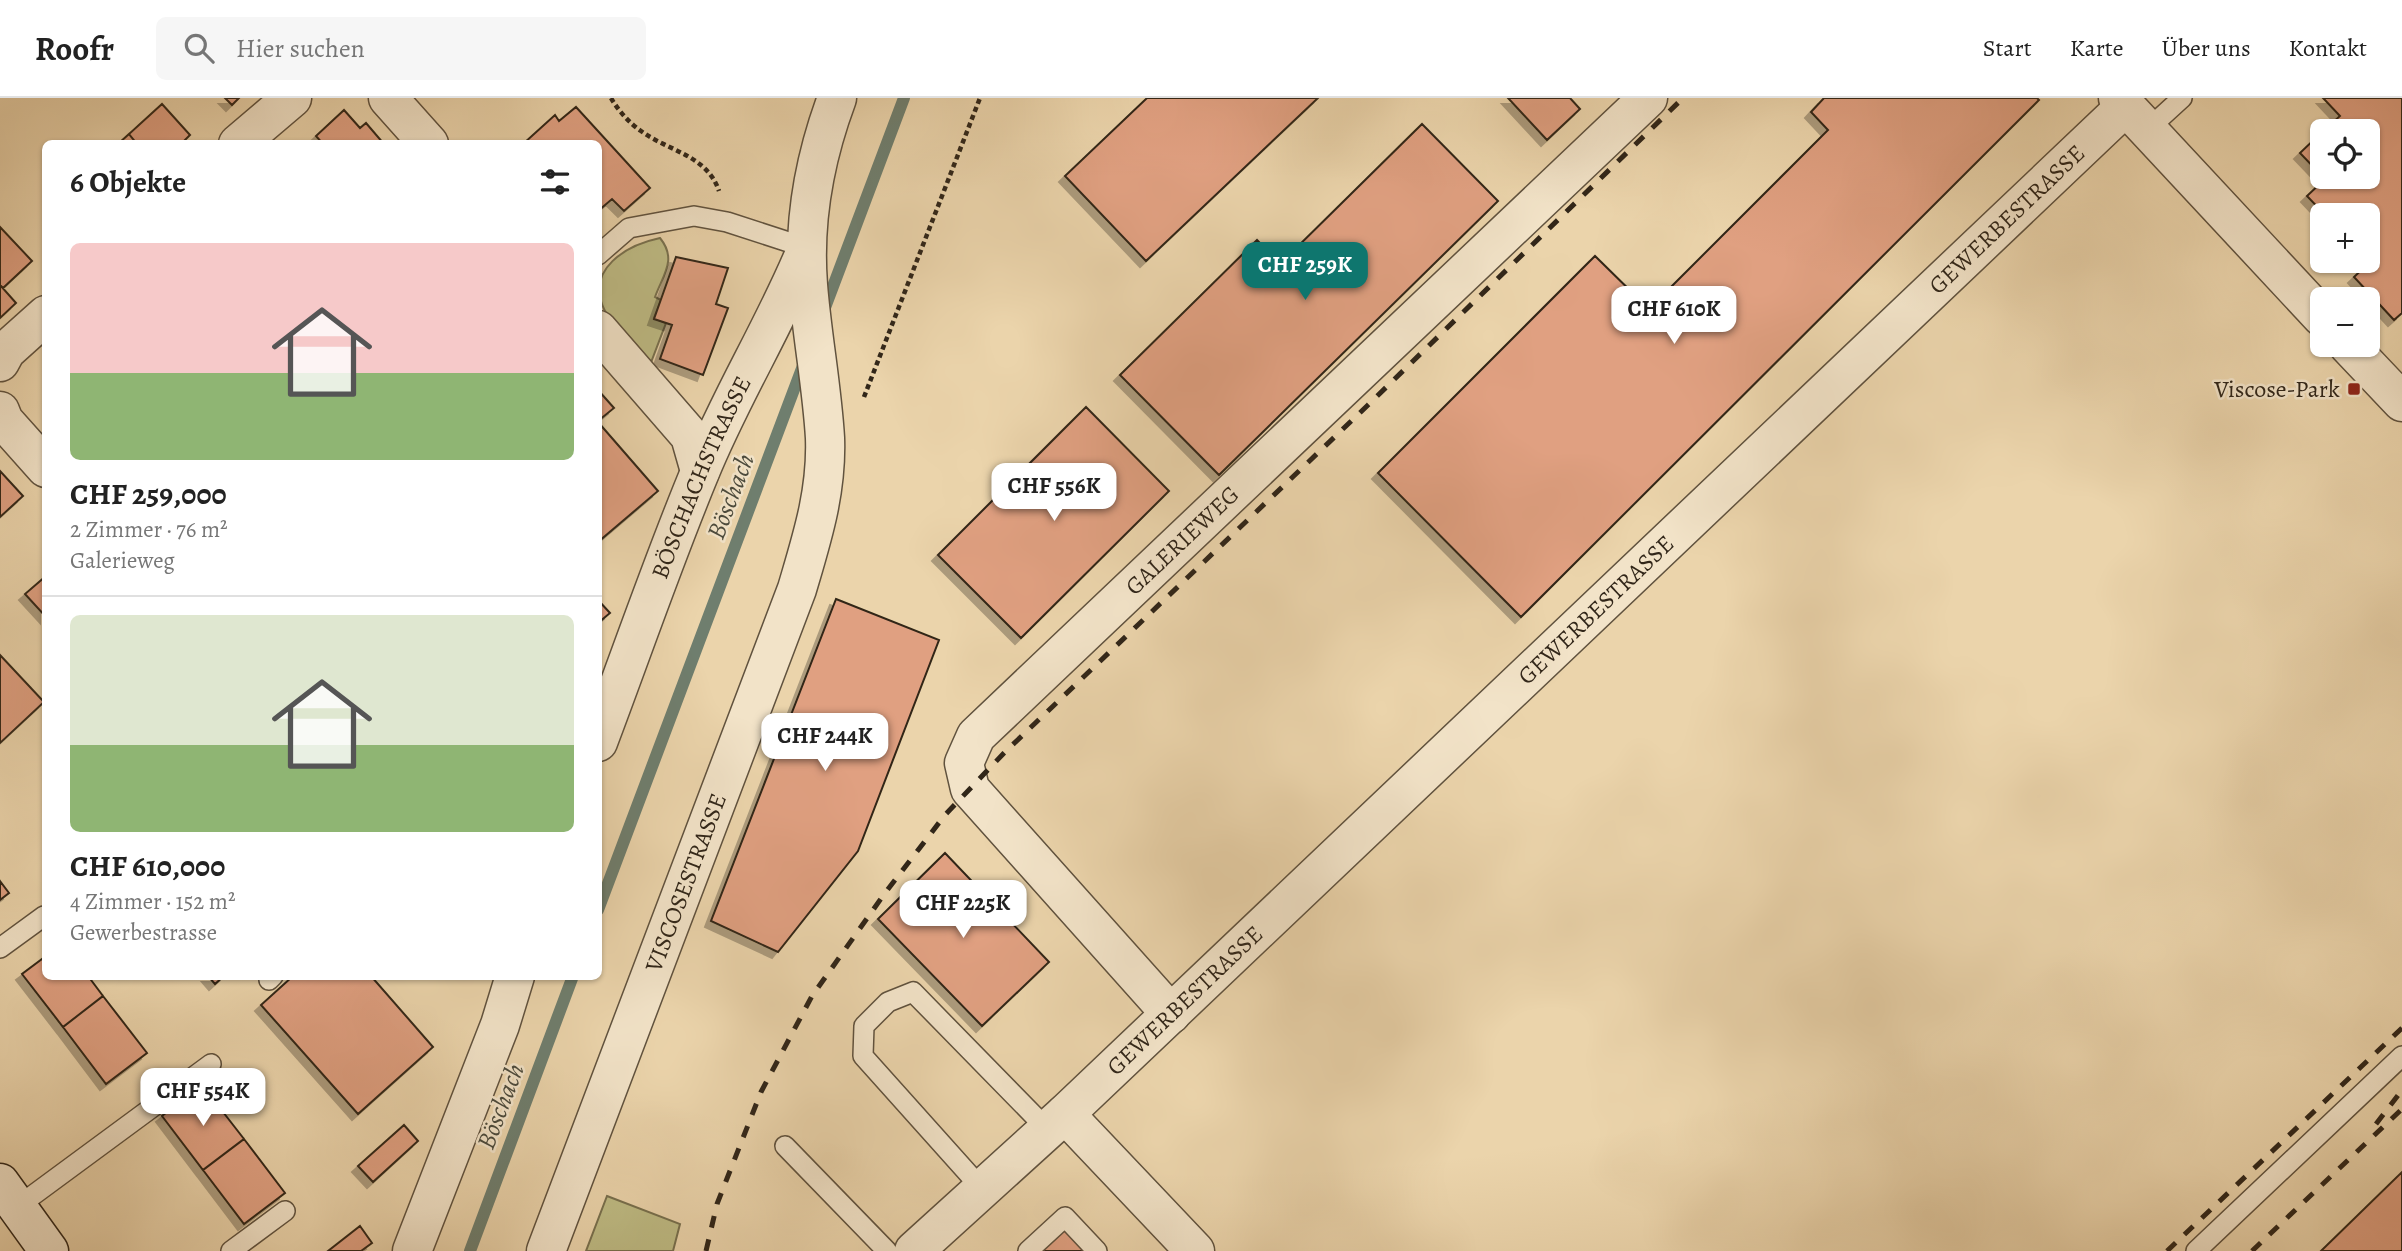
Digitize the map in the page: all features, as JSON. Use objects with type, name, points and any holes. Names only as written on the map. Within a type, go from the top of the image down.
[{"type":"street","points":[[244,140],[292,98]]},
{"type":"street","points":[[387,98],[425,140]]},
{"type":"street","name":"BÖSCHACHSTRASSE","points":[[820,511],[825,439],[807,250],[823,137],[838,98]]},
{"type":"street","name":"GALERIEWEG","points":[[1171,1014],[970,789],[964,763],[975,736],[1648,98]]},
{"type":"street","points":[[2130,111],[2310,304]]},
{"type":"street","name":"GEWERBESTRASSE","points":[[914,1251],[1056,1122],[2130,111]]},
{"type":"street","name":"BÖSCHACHSTRASSE","points":[[602,731],[701,471],[736,394],[782,308],[807,250]]},
{"type":"street","points":[[0,362],[6,351],[42,319]]},
{"type":"street","points":[[602,335],[690,436],[701,471]]},
{"type":"street","points":[[2359,357],[2402,402]]},
{"type":"street","points":[[0,411],[4,421],[42,464]]},
{"type":"street","name":"VISCOSESTRASSE","points":[[546,1251],[797,589],[820,511]]},
{"type":"street","points":[[412,1251],[500,1025],[510,980]]},
{"type":"street","points":[[1056,1122],[1195,1251]]},
{"type":"street","points":[[9,1195],[49,1251]]},
{"type":"lane","points":[[2130,111],[2182,98]]},
{"type":"lane","points":[[602,252],[629,228],[694,216],[727,222],[807,250]]},
{"type":"lane","points":[[0,948],[42,917]]},
{"type":"lane","points":[[983,1189],[863,1056],[864,1026],[888,1002],[913,992],[1056,1122]]},
{"type":"lane","points":[[2196,1251],[2402,1056]]},
{"type":"lane","points":[[9,1195],[211,1065]]},
{"type":"lane","points":[[785,1146],[887,1251]]},
{"type":"lane","points":[[231,1251],[285,1211]]},
{"type":"lane","points":[[1030,1250],[1065,1217],[1097,1251]]},
{"type":"path","points":[[611,98],[617,109],[642,132],[697,160],[714,177],[727,222]]},
{"type":"path","points":[[862,403],[980,98]]},
{"type":"shaded area","points":[[660,238],[668,253],[665,273],[655,297],[661,300],[654,318],[666,323],[650,365],[618,330],[607,315],[602,302],[602,278],[605,271],[623,253],[647,241]]},
{"type":"shaded area","points":[[607,1196],[680,1224],[673,1251],[586,1251]]},
{"type":"building","points":[[225,98],[239,98],[232,105]]},
{"type":"building","points":[[1147,98],[1318,98],[1146,261],[1065,176]]},
{"type":"building","points":[[1508,98],[1570,98],[1580,109],[1547,140]]},
{"type":"building","points":[[1824,98],[2039,100],[1521,617],[1378,473],[1595,256],[1649,309],[1828,130],[1811,112]]},
{"type":"building","points":[[2323,98],[2402,98],[2402,313],[2394,320],[2380,305],[2380,287],[2363,287],[2354,277],[2358,273],[2380,273],[2380,203],[2314,203],[2307,196],[2314,189],[2380,189],[2380,119],[2337,119],[2340,116]]},
{"type":"building","points":[[162,104],[190,135],[185,140],[134,140],[129,134]]},
{"type":"building","points":[[576,107],[650,188],[624,211],[612,199],[602,208],[602,140],[527,140],[555,115],[559,121]]},
{"type":"building","points":[[344,110],[360,128],[366,123],[381,140],[320,140],[316,136]]},
{"type":"building","points":[[1422,124],[1498,201],[1219,475],[1120,375],[1257,240],[1280,264]]},
{"type":"building","points":[[129,134],[134,140],[122,140]]},
{"type":"building","points":[[2310,143],[2310,163],[2300,153]]},
{"type":"building","points":[[0,227],[32,261],[3,288],[0,285]]},
{"type":"building","points":[[676,257],[728,268],[716,304],[728,308],[703,375],[660,359],[672,325],[654,319]]},
{"type":"building","points":[[0,285],[16,303],[0,318]]},
{"type":"building","points":[[602,394],[614,408],[602,418]]},
{"type":"building","points":[[1086,407],[1169,491],[1021,638],[938,555]]},
{"type":"building","points":[[602,427],[658,491],[602,539]]},
{"type":"building","points":[[0,471],[23,496],[0,517]]},
{"type":"building","points":[[42,579],[42,613],[25,594]]},
{"type":"building","points":[[836,599],[939,640],[858,851],[778,952],[711,921]]},
{"type":"building","points":[[602,604],[610,613],[602,620]]},
{"type":"building","points":[[0,655],[42,700],[42,704],[0,743]]},
{"type":"building","points":[[945,853],[1049,962],[982,1026],[878,919]]},
{"type":"building","points":[[0,881],[9,893],[0,900]]},
{"type":"building","points":[[42,959],[42,980],[91,980],[103,996],[63,1027],[22,974]]},
{"type":"building","points":[[289,980],[374,980],[433,1047],[358,1114],[261,1005]]},
{"type":"building","points":[[103,996],[147,1053],[106,1084],[63,1027]]},
{"type":"building","points":[[202,1085],[244,1139],[203,1170],[162,1116]]},
{"type":"building","points":[[404,1125],[418,1141],[373,1182],[358,1166]]},
{"type":"building","points":[[244,1139],[285,1193],[244,1224],[203,1170]]},
{"type":"building","points":[[2402,1172],[2402,1251],[2321,1251]]},
{"type":"building","points":[[1062,1224],[1087,1251],[1044,1251],[1039,1246]]},
{"type":"building","points":[[360,1226],[372,1243],[361,1251],[328,1251]]},
{"type":"waterway","name":"Böschach","points":[[823,313],[904,98]]},
{"type":"waterway","name":"Böschach","points":[[602,899],[804,363]]},
{"type":"waterway","name":"Böschach","points":[[470,1251],[572,980]]},
{"type":"railway","points":[[706,1251],[717,1204],[761,1092],[812,996],[885,893],[945,815],[1004,753],[1368,405],[1683,98]]},
{"type":"railway","points":[[2167,1251],[2402,1028]]},
{"type":"railway","points":[[2376,1124],[2402,1090]]},
{"type":"railway","points":[[2252,1251],[2402,1109]]},
{"type":"place","name":"Viscose-Park","points":[[2354,389]]}]
